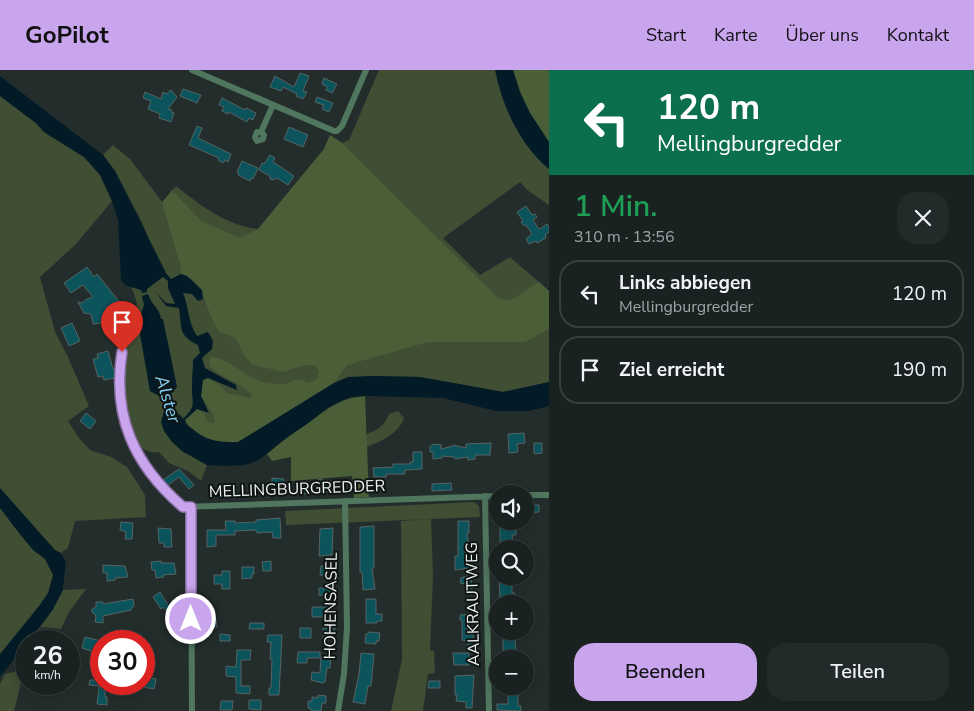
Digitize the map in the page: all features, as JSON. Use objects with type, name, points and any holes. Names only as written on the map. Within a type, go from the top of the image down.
[{"type":"street","points":[[192,70],[337,131],[342,126],[366,70]]},
{"type":"street","points":[[261,132],[273,105]]},
{"type":"street","name":"MELLINGBURGREDDER","points":[[122,352],[120,394],[122,414],[133,447],[153,476],[183,507],[489,496]]},
{"type":"street","points":[[534,495],[549,495]]},
{"type":"street","name":"AALKRAUTWEG","points":[[485,496],[489,711]]},
{"type":"street","name":"HOHENSASEL","points":[[338,711],[344,674],[347,627],[345,501]]},
{"type":"street","points":[[191,507],[192,711]]},
{"type":"green space","points":[[379,70],[549,70],[549,205],[527,190],[520,182],[443,238],[480,275],[510,257],[549,291],[549,382],[503,392],[420,377],[371,376],[238,442],[190,422],[174,409],[169,401],[161,422],[182,451],[207,465],[201,481],[188,471],[169,463],[159,452],[146,450],[136,443],[125,416],[122,383],[123,356],[137,316],[136,301],[131,287],[141,290],[150,242],[142,222],[115,171],[103,155],[113,145],[130,159],[162,202],[176,186],[214,214],[246,227],[258,229],[324,149],[330,135],[342,143],[349,140]]},
{"type":"green space","points":[[513,70],[549,70],[549,142],[537,126],[528,108]]},
{"type":"green space","points":[[0,96],[36,123],[44,132],[84,157],[100,175],[112,201],[76,244],[40,277],[55,332],[89,406],[68,421],[79,438],[90,450],[111,457],[127,467],[145,495],[146,517],[75,521],[68,548],[61,553],[66,562],[63,590],[86,589],[69,612],[61,629],[41,627],[38,630],[15,630],[15,659],[0,677]]},
{"type":"green space","points":[[330,135],[342,143],[497,297],[510,301],[539,282],[549,291],[549,329],[525,342],[428,342],[347,365],[334,383],[238,442],[223,442],[208,438],[194,431],[184,419],[197,409],[204,413],[208,422],[215,422],[214,416],[201,396],[202,380],[208,378],[220,385],[227,393],[250,398],[252,395],[242,386],[209,365],[210,357],[224,360],[249,376],[270,383],[283,384],[300,380],[309,383],[317,379],[319,371],[314,365],[304,365],[283,372],[251,364],[244,355],[237,340],[219,332],[197,284],[181,274],[180,264],[162,203],[172,190],[201,221],[240,238],[258,229],[324,149]]},
{"type":"green space","points":[[365,396],[369,497],[354,498],[352,476],[291,481],[291,457],[272,461],[267,454],[332,406],[355,397]]},
{"type":"green space","points":[[398,411],[404,418],[397,430],[379,442],[360,450],[354,437],[380,428],[389,414]]},
{"type":"green space","points":[[474,502],[479,506],[480,517],[286,525],[285,511]]},
{"type":"green space","points":[[431,519],[433,575],[430,650],[434,651],[435,673],[428,674],[423,711],[391,711],[402,659],[401,521]]},
{"type":"green space","points":[[15,672],[15,695],[18,695],[14,711],[0,711],[0,684],[5,674]]},
{"type":"water","points":[[495,70],[513,70],[520,92],[530,113],[549,142],[549,169],[521,137],[502,97]]},
{"type":"water","points":[[0,76],[103,155],[115,171],[166,273],[171,279],[181,274],[187,276],[202,290],[203,299],[198,301],[192,294],[183,293],[192,326],[197,336],[208,332],[213,341],[212,349],[202,358],[205,368],[236,385],[237,390],[208,378],[203,380],[201,396],[209,413],[197,409],[185,420],[186,424],[199,434],[215,441],[238,442],[334,383],[348,377],[420,377],[503,392],[549,382],[549,406],[529,411],[496,411],[443,398],[350,397],[327,408],[259,460],[245,465],[207,465],[182,451],[164,431],[161,422],[164,411],[163,402],[169,401],[171,407],[183,419],[188,414],[193,403],[193,360],[200,353],[198,345],[187,338],[182,331],[179,308],[166,306],[155,291],[166,303],[175,304],[168,288],[168,281],[163,277],[147,289],[147,292],[142,293],[141,290],[125,285],[121,280],[118,220],[100,175],[84,157],[44,132],[36,123],[0,96]]},
{"type":"water","points":[[148,294],[161,319],[163,319],[177,387],[165,397],[150,391],[138,323],[144,305],[142,296]]},
{"type":"water","points":[[0,488],[55,550],[61,553],[66,562],[63,590],[52,611],[37,630],[20,630],[48,593],[53,575],[45,559],[33,550],[0,508]]},
{"type":"water","points":[[15,636],[15,659],[0,677],[0,654]]},
{"type":"building","points":[[300,73],[309,76],[303,91],[307,92],[303,99],[283,87],[281,91],[270,87],[275,76],[294,87]]},
{"type":"building","points":[[324,78],[337,84],[332,93],[326,90],[327,87],[322,84]]},
{"type":"building","points":[[183,89],[201,95],[197,103],[180,96]]},
{"type":"building","points":[[171,90],[177,97],[168,109],[174,113],[171,122],[159,118],[160,114],[148,109],[151,101],[143,98],[145,92],[161,99],[163,92],[166,94]]},
{"type":"building","points":[[317,97],[333,103],[329,112],[322,109],[324,105],[315,102]]},
{"type":"building","points":[[222,98],[245,110],[246,108],[256,113],[253,120],[249,118],[247,122],[229,112],[228,114],[222,111],[224,107],[219,105]]},
{"type":"building","points":[[197,126],[202,128],[198,138],[231,154],[228,162],[225,160],[223,163],[218,160],[219,158],[189,145]]},
{"type":"building","points":[[289,127],[308,135],[303,147],[284,139]]},
{"type":"building","points":[[270,155],[275,158],[273,162],[294,176],[288,185],[277,178],[270,179],[270,176],[259,170],[262,163],[264,164]]},
{"type":"building","points":[[242,161],[258,168],[253,179],[251,178],[250,181],[238,175],[239,173],[237,172]]},
{"type":"building","points":[[526,206],[532,215],[535,214],[537,217],[533,220],[538,228],[540,229],[547,224],[549,227],[549,232],[545,235],[546,238],[537,243],[536,241],[529,244],[526,239],[532,234],[526,225],[524,226],[521,222],[523,221],[517,212]]},
{"type":"building","points":[[87,267],[94,277],[97,274],[121,304],[124,328],[111,329],[110,322],[93,324],[91,314],[84,313],[78,302],[82,303],[93,297],[83,285],[71,293],[64,283]]},
{"type":"building","points":[[72,323],[80,341],[69,346],[61,328]]},
{"type":"building","points":[[108,351],[113,369],[115,369],[115,378],[104,380],[103,376],[98,377],[93,359],[98,358],[97,354]]},
{"type":"building","points":[[86,413],[96,421],[90,429],[80,421]]},
{"type":"building","points":[[524,433],[525,443],[517,444],[518,452],[509,453],[508,434]]},
{"type":"building","points":[[491,443],[490,455],[475,455],[475,459],[468,460],[468,457],[455,459],[454,457],[442,456],[442,458],[433,459],[433,452],[430,452],[430,447],[433,444],[441,445],[441,449],[453,445],[466,448],[466,444]]},
{"type":"building","points":[[534,443],[542,443],[542,453],[534,454]]},
{"type":"building","points":[[413,452],[422,452],[422,469],[405,470],[405,474],[386,474],[386,477],[374,477],[373,468],[393,467],[393,464],[410,464],[410,462],[413,462]]},
{"type":"building","points":[[179,469],[194,485],[189,489],[179,477],[168,485],[163,480]]},
{"type":"building","points":[[272,478],[284,479],[284,486],[272,485]]},
{"type":"building","points":[[319,479],[322,479],[325,483],[325,481],[336,481],[336,491],[326,492],[325,484],[320,485],[317,483]]},
{"type":"building","points":[[451,483],[452,490],[432,491],[432,484]]},
{"type":"building","points":[[308,485],[309,494],[298,494],[297,486]]},
{"type":"building","points":[[534,505],[539,505],[539,512],[534,512]]},
{"type":"building","points":[[280,518],[281,538],[273,538],[272,532],[257,533],[256,530],[235,531],[235,535],[216,535],[216,546],[207,547],[207,530],[226,530],[225,521],[235,521],[235,523],[256,522],[256,520]]},
{"type":"building","points":[[458,521],[469,521],[469,533],[467,533],[471,568],[455,570],[455,556],[458,556]]},
{"type":"building","points":[[121,522],[133,523],[132,539],[125,539],[126,532],[120,530]]},
{"type":"building","points":[[374,526],[374,568],[372,568],[375,589],[363,590],[362,572],[360,572],[360,527]]},
{"type":"building","points":[[158,528],[171,529],[172,547],[164,547],[164,543],[159,543]]},
{"type":"building","points":[[333,528],[332,555],[319,556],[320,529]]},
{"type":"building","points":[[500,530],[516,530],[516,535],[512,535],[513,540],[500,540]]},
{"type":"building","points":[[161,561],[161,563],[174,563],[176,574],[163,575],[164,577],[156,578],[151,562]]},
{"type":"building","points":[[271,561],[271,571],[263,571],[262,562]]},
{"type":"building","points":[[103,565],[125,566],[128,577],[107,581],[107,573],[103,573]]},
{"type":"building","points":[[321,566],[332,567],[331,576],[320,575]]},
{"type":"building","points":[[242,567],[254,567],[252,578],[242,579]]},
{"type":"building","points":[[222,571],[230,571],[230,589],[222,589],[222,584],[214,584],[214,575],[222,575]]},
{"type":"building","points":[[471,577],[472,592],[467,592],[467,584],[460,583],[461,578]]},
{"type":"building","points":[[499,585],[512,585],[512,593],[515,593],[515,595],[500,595]]},
{"type":"building","points":[[319,588],[331,589],[330,596],[319,595]]},
{"type":"building","points":[[160,592],[171,610],[167,612],[163,607],[161,609],[153,597]]},
{"type":"building","points":[[133,599],[134,605],[131,610],[103,616],[103,623],[95,622],[96,616],[92,609],[96,607],[96,602],[103,602],[103,604]]},
{"type":"building","points":[[366,599],[376,599],[376,614],[382,614],[382,621],[366,623]]},
{"type":"building","points":[[312,607],[330,607],[329,617],[312,617]]},
{"type":"building","points":[[471,614],[472,624],[467,624],[467,635],[473,634],[474,646],[468,646],[468,641],[462,640],[462,620],[460,620],[460,615]]},
{"type":"building","points":[[206,619],[216,619],[217,627],[206,627]]},
{"type":"building","points":[[250,623],[264,623],[264,629],[249,629]]},
{"type":"building","points":[[300,628],[311,628],[311,638],[300,638]]},
{"type":"building","points":[[323,628],[335,628],[334,638],[323,638]]},
{"type":"building","points":[[369,632],[380,633],[379,641],[376,641],[376,644],[365,643],[366,634]]},
{"type":"building","points":[[220,634],[230,635],[230,641],[220,641]]},
{"type":"building","points":[[268,635],[282,635],[279,695],[269,695],[272,659],[270,659],[271,642],[267,642]]},
{"type":"building","points":[[85,637],[90,638],[90,651],[82,648]]},
{"type":"building","points":[[503,640],[515,640],[516,650],[503,650]]},
{"type":"building","points":[[237,650],[251,650],[250,660],[241,660],[241,686],[250,686],[250,694],[236,693],[236,677],[226,676],[226,666],[236,667]]},
{"type":"building","points":[[298,652],[320,652],[320,658],[307,658],[307,663],[297,663]]},
{"type":"building","points":[[361,653],[374,654],[371,686],[368,686],[365,704],[353,702]]},
{"type":"building","points":[[453,653],[469,653],[469,665],[454,665]]},
{"type":"building","points":[[321,657],[331,657],[330,668],[327,668],[325,682],[322,683],[311,680],[312,672],[320,673]]},
{"type":"building","points":[[474,675],[472,708],[466,708],[466,702],[456,701],[455,676]]},
{"type":"building","points":[[429,681],[440,681],[440,688],[428,688]]},
{"type":"building","points":[[98,695],[105,695],[107,697],[107,705],[97,704]]},
{"type":"building","points":[[318,695],[326,696],[326,703],[322,703],[321,711],[311,711],[308,708],[308,701],[312,701],[312,697],[318,698]]},
{"type":"building","points":[[508,695],[518,695],[518,706],[521,706],[521,711],[497,710],[497,704],[508,704]]},
{"type":"building","points":[[249,700],[261,700],[261,710],[249,709]]},
{"type":"building","points":[[221,701],[233,701],[232,710],[220,710]]},
{"type":"route","points":[[122,352],[120,394],[122,414],[133,447],[166,491],[183,507],[191,507],[191,619]]},
{"type":"water label","name":"Alster","points":[[168,399]]}]
